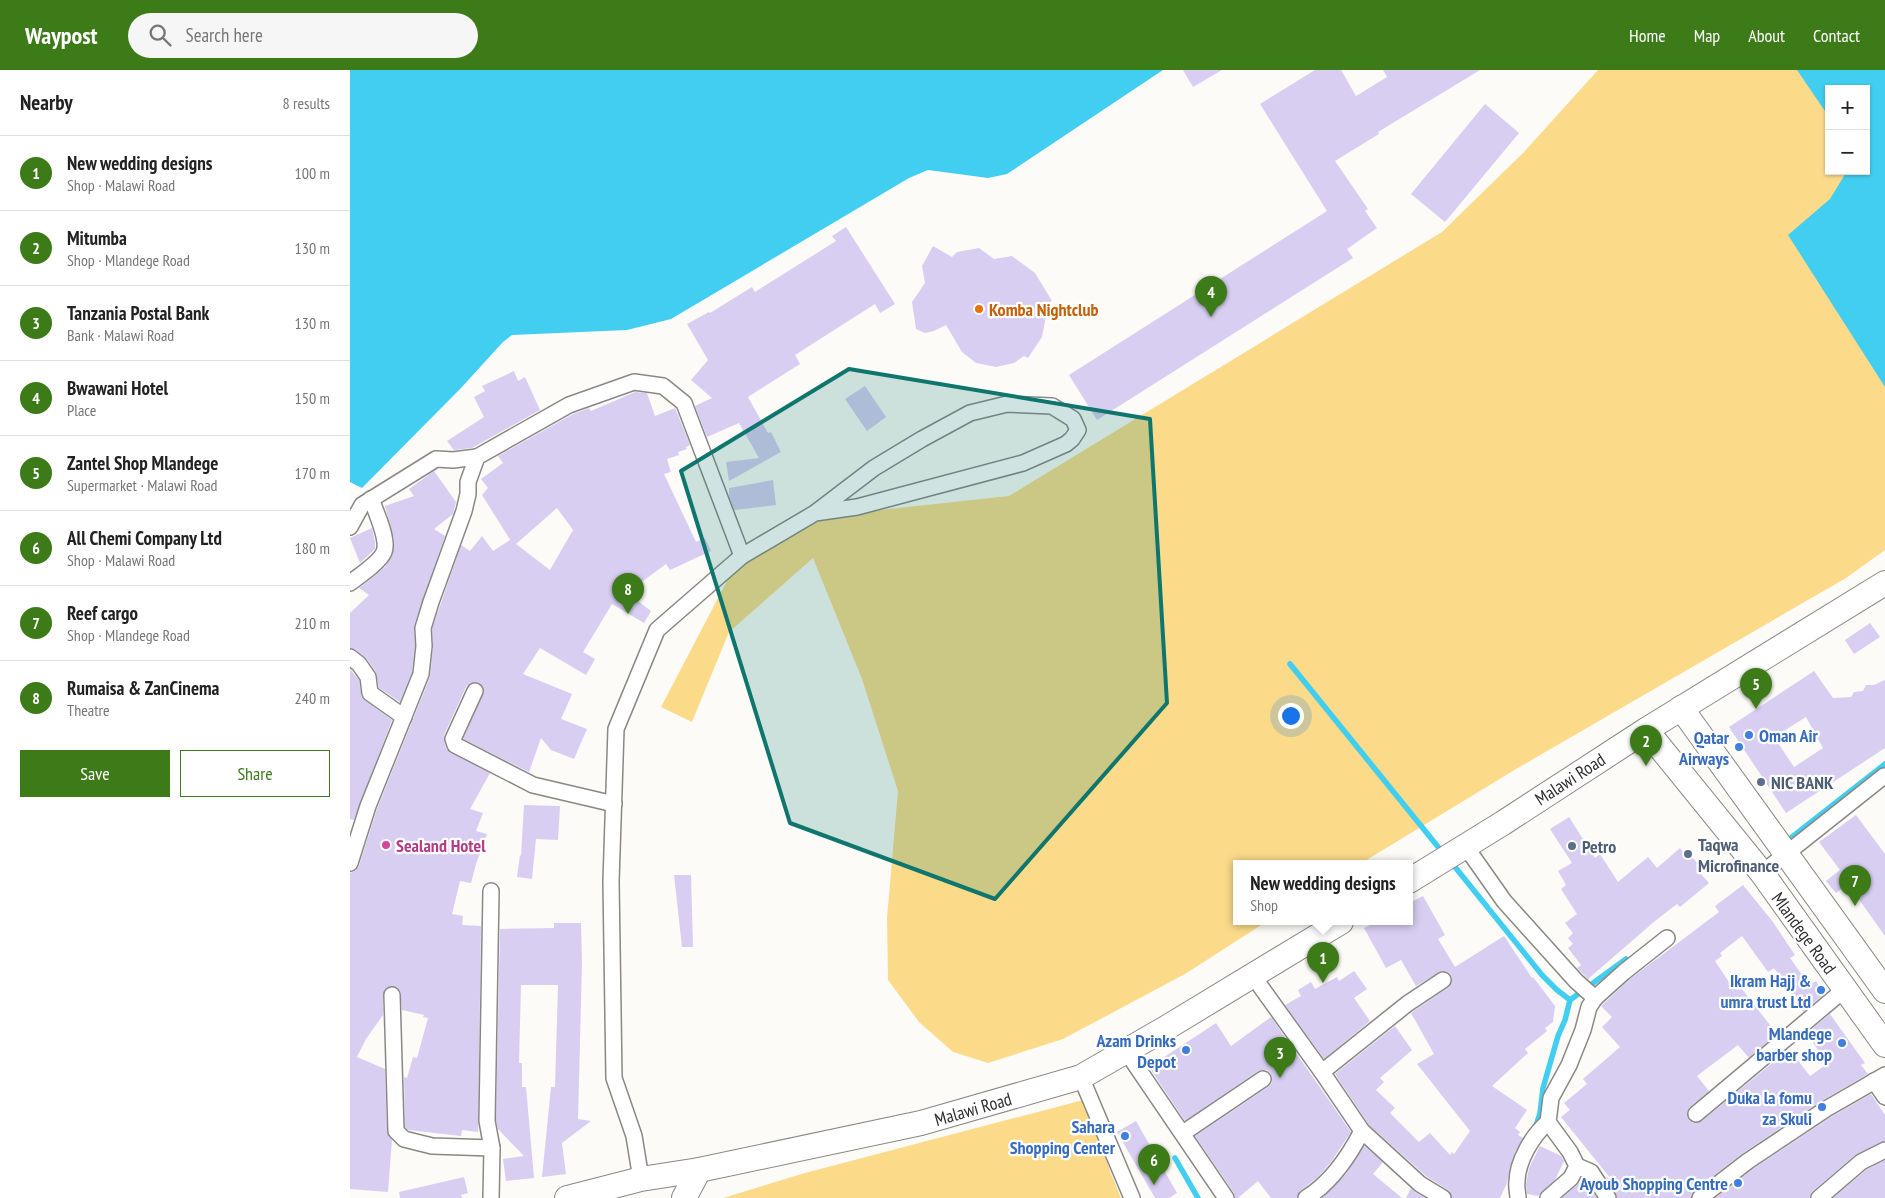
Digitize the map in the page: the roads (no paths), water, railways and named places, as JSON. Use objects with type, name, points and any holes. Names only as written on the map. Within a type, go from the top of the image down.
[{"type":"main road","name":"Malawi Road","points":[[1413,879],[1466,847],[1681,708],[1885,583]]},
{"type":"main road","name":"Mlandege Road","points":[[1681,708],[1885,991]]},
{"type":"main road","name":"Mlandege Road","points":[[1646,730],[1762,873],[1885,1044]]},
{"type":"main road","name":"Malawi Road","points":[[567,1198],[637,1186],[699,1170],[921,1124],[1081,1077],[1126,1052],[1336,925]]},
{"type":"main road","points":[[684,1198],[699,1170]]},
{"type":"street","points":[[350,526],[362,505],[436,459],[453,460],[477,457],[569,405],[634,382],[663,386],[684,403],[742,556]]},
{"type":"street","points":[[637,1186],[634,1136],[614,1078],[612,882],[616,728],[656,630],[742,556],[815,514],[874,468],[970,413],[1007,404],[1052,406],[1073,419],[1078,430],[1066,444],[1023,463],[857,507],[815,514]]},
{"type":"street","points":[[350,863],[353,842],[421,674],[424,628],[431,602],[464,511],[468,494],[468,482],[477,457]]},
{"type":"street","points":[[350,583],[382,556],[385,550],[386,541],[371,500]]},
{"type":"street","points":[[350,657],[359,664],[368,677],[370,693],[404,717]]},
{"type":"street","points":[[476,691],[453,739],[455,745],[533,785],[614,804]]},
{"type":"street","points":[[1762,873],[1884,776]]},
{"type":"street","points":[[1466,847],[1504,901],[1576,981],[1592,995]]},
{"type":"street","points":[[491,891],[488,1121],[492,1148],[491,1198]]},
{"type":"street","points":[[1518,1198],[1516,1181],[1522,1159],[1540,1130],[1548,1122],[1550,1098],[1569,1065],[1583,1030],[1592,995],[1667,938]]},
{"type":"street","points":[[1253,976],[1362,1131],[1420,1184],[1442,1198]]},
{"type":"street","points":[[1322,1072],[1406,1004],[1443,980]]},
{"type":"street","points":[[1696,1114],[1845,989]]},
{"type":"street","points":[[392,994],[396,1131],[404,1139],[432,1146],[492,1148]]},
{"type":"street","points":[[1126,1052],[1226,1198]]},
{"type":"street","points":[[1081,1077],[1132,1198]]},
{"type":"street","points":[[1700,1198],[1748,1162],[1826,1109],[1880,1078],[1885,1097]]},
{"type":"street","points":[[1183,1133],[1263,1079]]},
{"type":"street","points":[[1548,1122],[1570,1152],[1577,1166],[1591,1172],[1608,1198]]},
{"type":"street","points":[[1306,1198],[1315,1193],[1332,1176],[1362,1131]]},
{"type":"street","points":[[1819,1198],[1861,1162],[1885,1150]]},
{"type":"street","points":[[1548,1198],[1571,1178],[1577,1166]]},
{"type":"water","points":[[350,70],[1163,70],[1007,174],[988,178],[928,170],[909,178],[671,319],[627,330],[512,335],[503,342],[461,388],[362,488],[350,482]]},
{"type":"water","points":[[1797,70],[1885,70],[1885,387],[1788,235],[1830,199],[1845,175],[1870,175],[1870,85],[1825,85],[1825,111]]},
{"type":"waterway","points":[[1290,664],[1443,853]]},
{"type":"waterway","points":[[1787,841],[1885,764]]},
{"type":"waterway","points":[[1451,862],[1542,975],[1570,1000]]},
{"type":"waterway","points":[[1535,1129],[1540,1113],[1543,1088],[1570,1000],[1626,959]]},
{"type":"waterway","points":[[1175,1158],[1198,1198]]},
{"type":"place","name":"Komba Nightclub","points":[[979,309]]},
{"type":"place","name":"Bwawani Hotel","points":[[1211,317]]},
{"type":"place","name":"Rumaisa & ZanCinema","points":[[628,614]]},
{"type":"place","name":"Zantel Shop Mlandege","points":[[1756,709]]},
{"type":"place","name":"Oman Air","points":[[1749,735]]},
{"type":"place","name":"Qatar Airways","points":[[1739,747]]},
{"type":"place","name":"Mitumba","points":[[1646,766]]},
{"type":"place","name":"NIC BANK","points":[[1761,782]]},
{"type":"place","name":"Sealand Hotel","points":[[386,845]]},
{"type":"place","name":"Petro","points":[[1572,846]]},
{"type":"place","name":"Taqwa Microfinance","points":[[1688,854]]},
{"type":"place","name":"Reef cargo","points":[[1855,906]]},
{"type":"place","name":"New wedding designs","points":[[1323,983]]},
{"type":"place","name":"Ikram Hajj & umra trust Ltd","points":[[1821,990]]},
{"type":"place","name":"Mlandege barber shop","points":[[1842,1043]]},
{"type":"place","name":"Azam Drinks Depot","points":[[1186,1050]]},
{"type":"place","name":"Tanzania Postal Bank","points":[[1280,1078]]},
{"type":"place","name":"Duka la fomu za Skuli","points":[[1822,1107]]},
{"type":"place","name":"Sahara Shopping Center","points":[[1125,1136]]},
{"type":"place","name":"Ayoub Shopping Centre","points":[[1738,1183]]},
{"type":"place","name":"All Chemi Company Ltd","points":[[1154,1185]]}]
